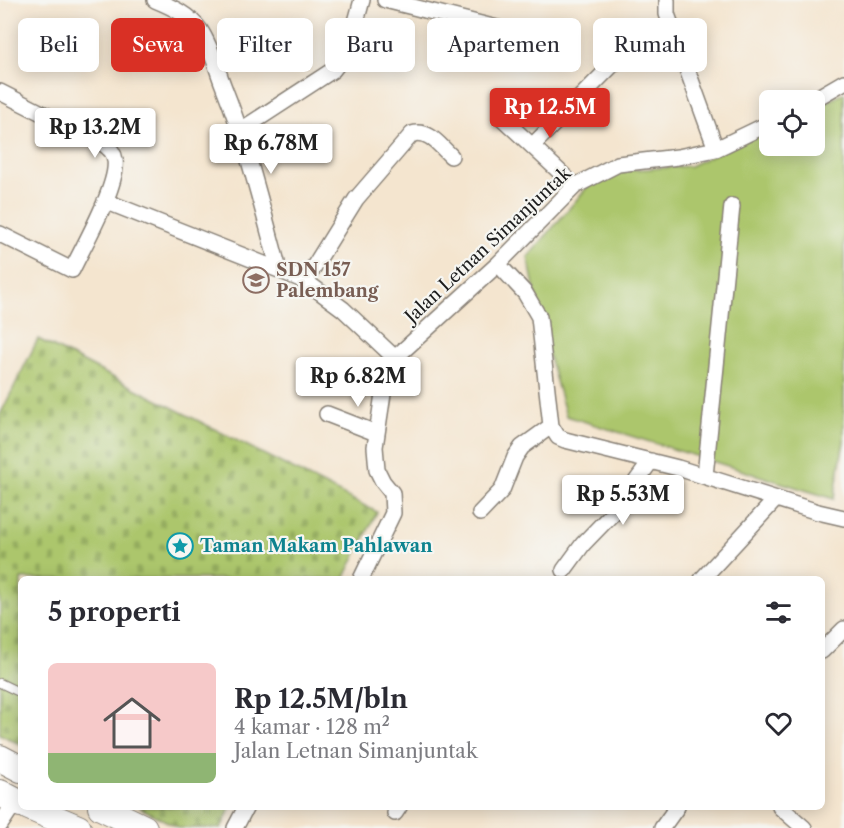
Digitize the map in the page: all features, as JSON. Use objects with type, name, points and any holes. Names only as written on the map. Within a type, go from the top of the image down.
[{"type":"highway","points":[[0,758],[18,767]]},
{"type":"highway","points":[[37,810],[78,828]]},
{"type":"street","points":[[154,0],[174,4],[199,29],[207,44],[241,130],[279,270]]},
{"type":"street","points":[[241,130],[333,70],[342,60],[349,45],[362,0]]},
{"type":"street","points":[[385,0],[457,18]]},
{"type":"street","points":[[667,0],[667,14],[716,149]]},
{"type":"street","points":[[533,145],[605,72]]},
{"type":"street","points":[[825,93],[844,82]]},
{"type":"street","points":[[0,92],[105,145],[112,151],[116,162],[105,201],[72,270],[0,234]]},
{"type":"street","points":[[501,117],[575,186]]},
{"type":"street","name":"Jalan Letnan Simanjuntak","points":[[362,576],[393,513],[392,493],[382,482],[375,462],[376,433],[386,374],[395,358],[498,264],[575,186],[618,164],[678,157],[716,149],[759,128]]},
{"type":"street","points":[[305,281],[356,199],[412,134],[417,132],[430,136],[450,156]]},
{"type":"street","points":[[105,201],[305,281],[343,309],[395,358]]},
{"type":"street","points":[[705,476],[732,206]]},
{"type":"street","points":[[498,264],[525,292],[539,316],[551,426],[558,437],[705,476],[844,518]]},
{"type":"street","points":[[327,414],[376,433]]},
{"type":"street","points":[[480,513],[502,490],[515,457],[522,447],[551,426]]},
{"type":"street","points":[[564,570],[582,544],[613,513],[651,461]]},
{"type":"street","points":[[705,576],[776,499]]},
{"type":"street","points":[[825,648],[844,629]]},
{"type":"street","points":[[0,825],[16,801]]},
{"type":"street","points":[[235,828],[244,810]]},
{"type":"street","points":[[662,828],[675,810]]},
{"type":"street","points":[[783,810],[804,828]]},
{"type":"lane","points":[[0,683],[18,692]]},
{"type":"green space","points":[[844,93],[844,441],[834,499],[566,416],[546,346],[528,257],[600,172],[690,166],[759,133],[759,156],[825,156],[825,102]]},
{"type":"green space","name":"Taman Makam Pahlawan","points":[[38,339],[377,512],[345,576],[18,576],[18,743],[0,734],[0,415]]},
{"type":"green space","points":[[145,810],[230,810],[221,828],[179,828]]},
{"type":"place","name":"SDN 157 Palembang","points":[[256,280]]},
{"type":"place","name":"Taman Makam Pahlawan","points":[[180,546]]}]
